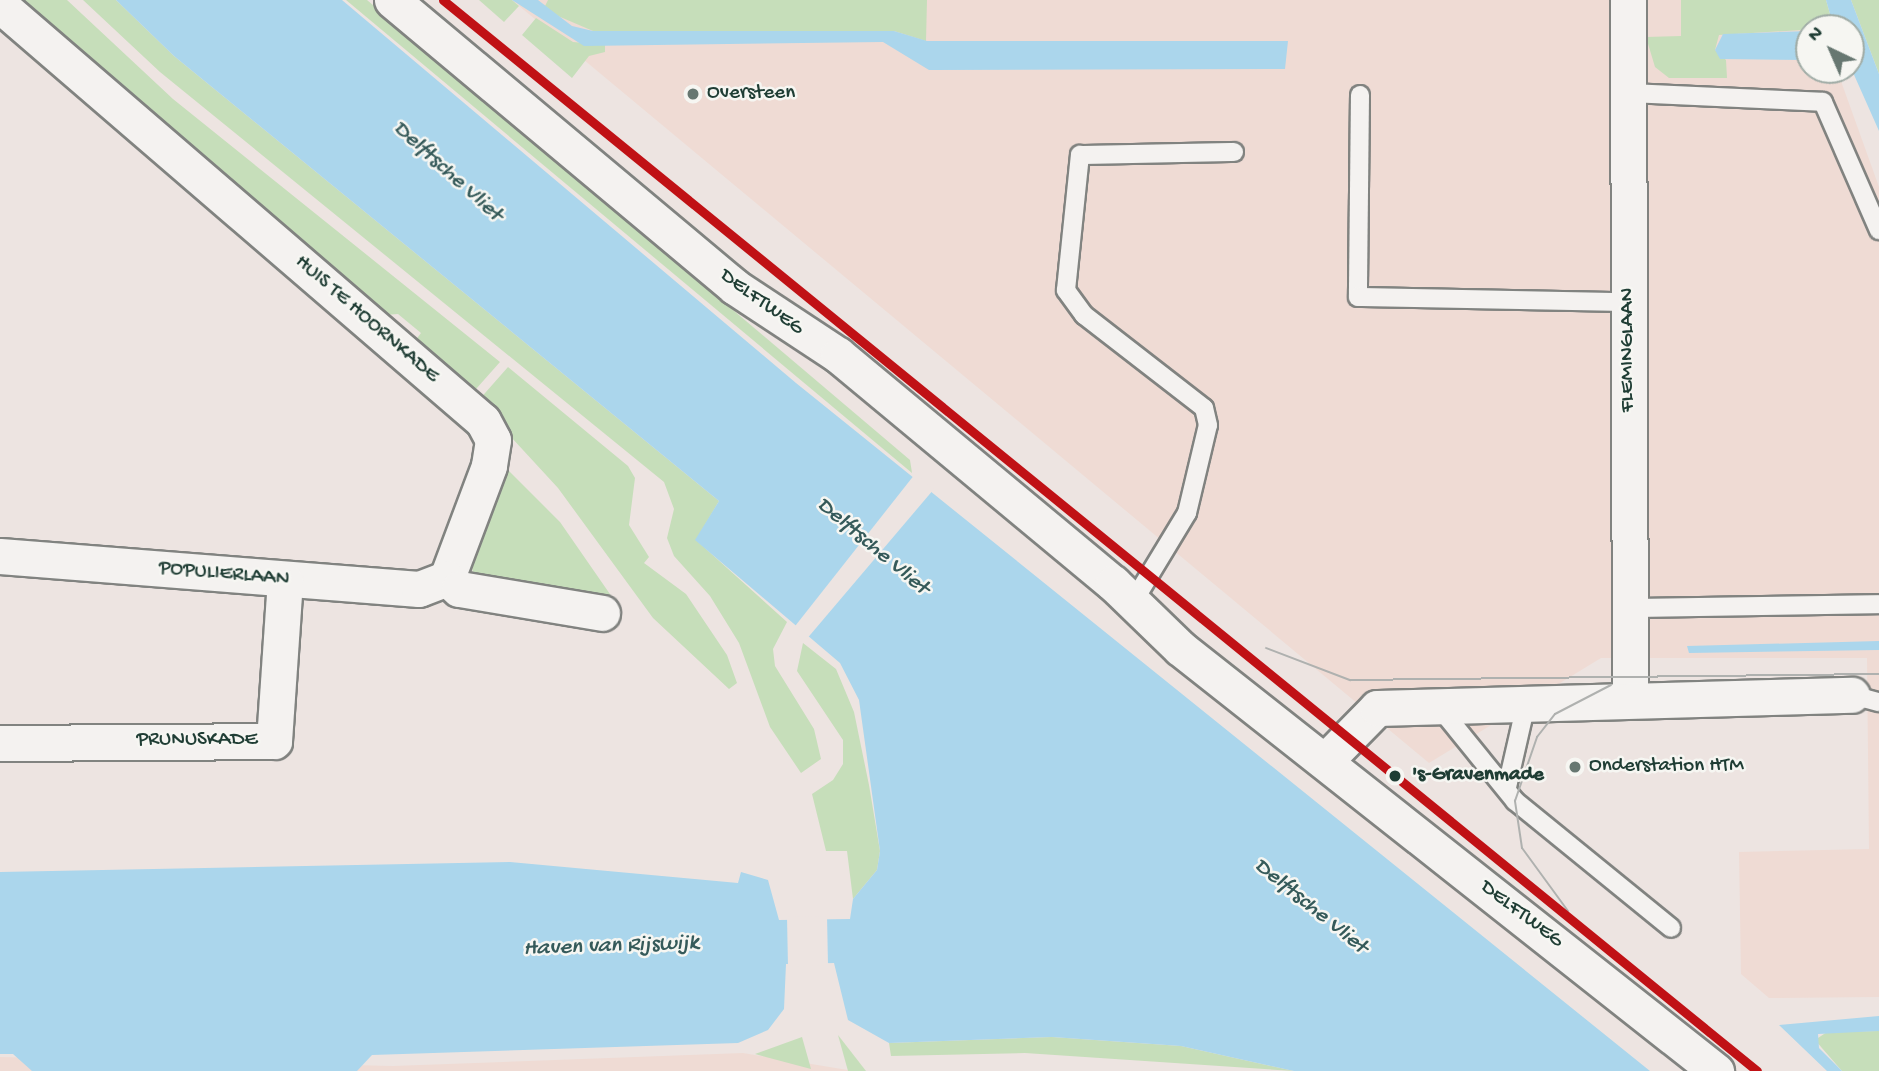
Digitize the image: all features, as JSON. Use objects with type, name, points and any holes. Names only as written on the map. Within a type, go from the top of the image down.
[{"type":"street","name":"DELFTWEG","points":[[392,0],[735,287],[838,355],[1133,602],[1180,648],[1716,1071]]},
{"type":"street","name":"FLEMINGLAAN","points":[[1628,0],[1630,700]]},
{"type":"street","name":"HUIS TE HOORNKADE","points":[[0,5],[483,421],[493,440],[489,466],[447,578]]},
{"type":"street","name":"POPULIERLAAN","points":[[0,556],[419,590],[447,578]]},
{"type":"street","points":[[447,578],[460,589],[602,613]]},
{"type":"street","name":"PRUNUSKADE","points":[[0,743],[274,741],[285,580]]},
{"type":"street","points":[[1325,761],[1377,708],[1527,701],[1866,698]]},
{"type":"lane","points":[[1628,93],[1823,102],[1879,230]]},
{"type":"lane","points":[[1360,95],[1358,297],[1629,302]]},
{"type":"lane","points":[[1133,602],[1187,513],[1208,425],[1204,408],[1084,315],[1066,290],[1080,155],[1234,152]]},
{"type":"lane","points":[[1629,608],[1879,604]]},
{"type":"lane","points":[[1507,787],[1527,701]]},
{"type":"lane","points":[[1437,704],[1507,787],[1545,827],[1671,928]]},
{"type":"shaded area","points":[[512,0],[1812,0],[1811,14],[1795,14],[1795,84],[1842,84],[1879,187],[1879,997],[1769,998],[1741,974],[1739,852],[1869,849],[1867,658],[1601,658],[1429,763]]},
{"type":"shaded area","points":[[743,1053],[854,1071],[0,1071],[0,1057],[393,1066]]},
{"type":"green space","points":[[18,0],[67,0],[173,99],[500,362],[476,389],[415,341],[421,333],[398,314],[384,315]]},
{"type":"green space","points":[[83,0],[116,0],[174,56],[719,501],[696,540],[787,622],[773,649],[775,666],[814,729],[821,759],[801,773],[770,727],[739,643],[710,596],[674,556],[667,538],[674,509],[664,482],[160,72]]},
{"type":"green space","points":[[346,0],[367,0],[910,460],[912,473]]},
{"type":"green space","points":[[479,0],[512,0],[519,6],[504,22]]},
{"type":"green space","points":[[548,0],[927,0],[926,41],[894,31],[593,31],[558,16],[545,6]]},
{"type":"green space","points":[[1681,0],[1826,0],[1830,14],[1795,14],[1795,30],[1719,35],[1715,50],[1726,60],[1727,78],[1669,78],[1655,67],[1646,37],[1681,36]]},
{"type":"green space","points":[[1851,0],[1879,0],[1879,74],[1865,37],[1865,14],[1856,14]]},
{"type":"green space","points":[[536,18],[573,42],[605,45],[605,52],[589,56],[572,78],[522,35]]},
{"type":"green space","points":[[508,367],[628,466],[635,478],[629,525],[649,557],[644,563],[686,594],[727,655],[737,683],[729,689],[653,618],[558,488],[478,401]]},
{"type":"green space","points":[[507,469],[560,522],[621,610],[603,600],[474,581],[470,552]]},
{"type":"green space","points":[[803,643],[836,669],[854,712],[869,785],[880,851],[877,870],[853,899],[847,851],[826,851],[812,794],[833,780],[843,764],[843,740],[797,671]]},
{"type":"green space","points":[[1879,1031],[1879,1071],[1842,1071],[1815,1040],[1827,1032]]},
{"type":"green space","points":[[838,1035],[866,1071],[848,1071]]},
{"type":"green space","points":[[802,1037],[811,1069],[755,1054]]},
{"type":"green space","points":[[1052,1037],[1181,1046],[1294,1071],[1025,1053],[891,1056],[889,1043]]},
{"type":"water","points":[[116,0],[342,0],[796,383],[1650,1071],[1294,1071],[1181,1046],[1052,1037],[889,1043],[848,1020],[834,963],[786,964],[784,1009],[768,1030],[738,1043],[372,1055],[357,1071],[32,1071],[13,1054],[0,1054],[0,872],[510,862],[738,883],[741,872],[768,880],[779,920],[850,919],[853,899],[877,870],[880,851],[859,700],[840,663],[695,540],[719,501],[174,56]]},
{"type":"water","points":[[512,0],[538,0],[572,26],[593,31],[894,31],[927,41],[1288,41],[1285,69],[929,70],[883,42],[584,46]]},
{"type":"water","points":[[1826,0],[1851,0],[1856,14],[1830,14]]},
{"type":"water","points":[[1795,31],[1795,60],[1720,59],[1715,50],[1723,34]]},
{"type":"water","points":[[1865,37],[1879,74],[1879,131],[1858,84],[1865,84]]},
{"type":"water","points":[[1879,641],[1879,650],[1689,653],[1687,646]]},
{"type":"water","points":[[1879,1016],[1879,1031],[1818,1034],[1819,1048],[1842,1071],[1827,1071],[1779,1025]]},
{"type":"pier","points":[[915,474],[934,489],[805,641],[792,630]]},
{"type":"pier","points":[[827,916],[828,965],[788,967],[787,917]]},
{"type":"tram line","points":[[1266,648],[1350,680],[1879,674]]},
{"type":"tram line","points":[[1568,911],[1522,848],[1515,801],[1537,737],[1555,714],[1611,685]]},
{"type":"transit line","points":[[443,0],[1757,1071]]},
{"type":"place","name":"Oversteen","points":[[693,94]]},
{"type":"place","name":"Onderstation HTM","points":[[1575,767]]},
{"type":"place","name":"'s-Gravenmade","points":[[1395,776]]},
{"type":"water label","name":"Delftsche Vliet","points":[[447,172]]},
{"type":"water label","name":"Delftsche Vliet","points":[[872,547]]},
{"type":"water label","name":"Delftsche Vliet","points":[[1310,907]]},
{"type":"water label","name":"Haven van Rijswijk","points":[[611,947]]}]
